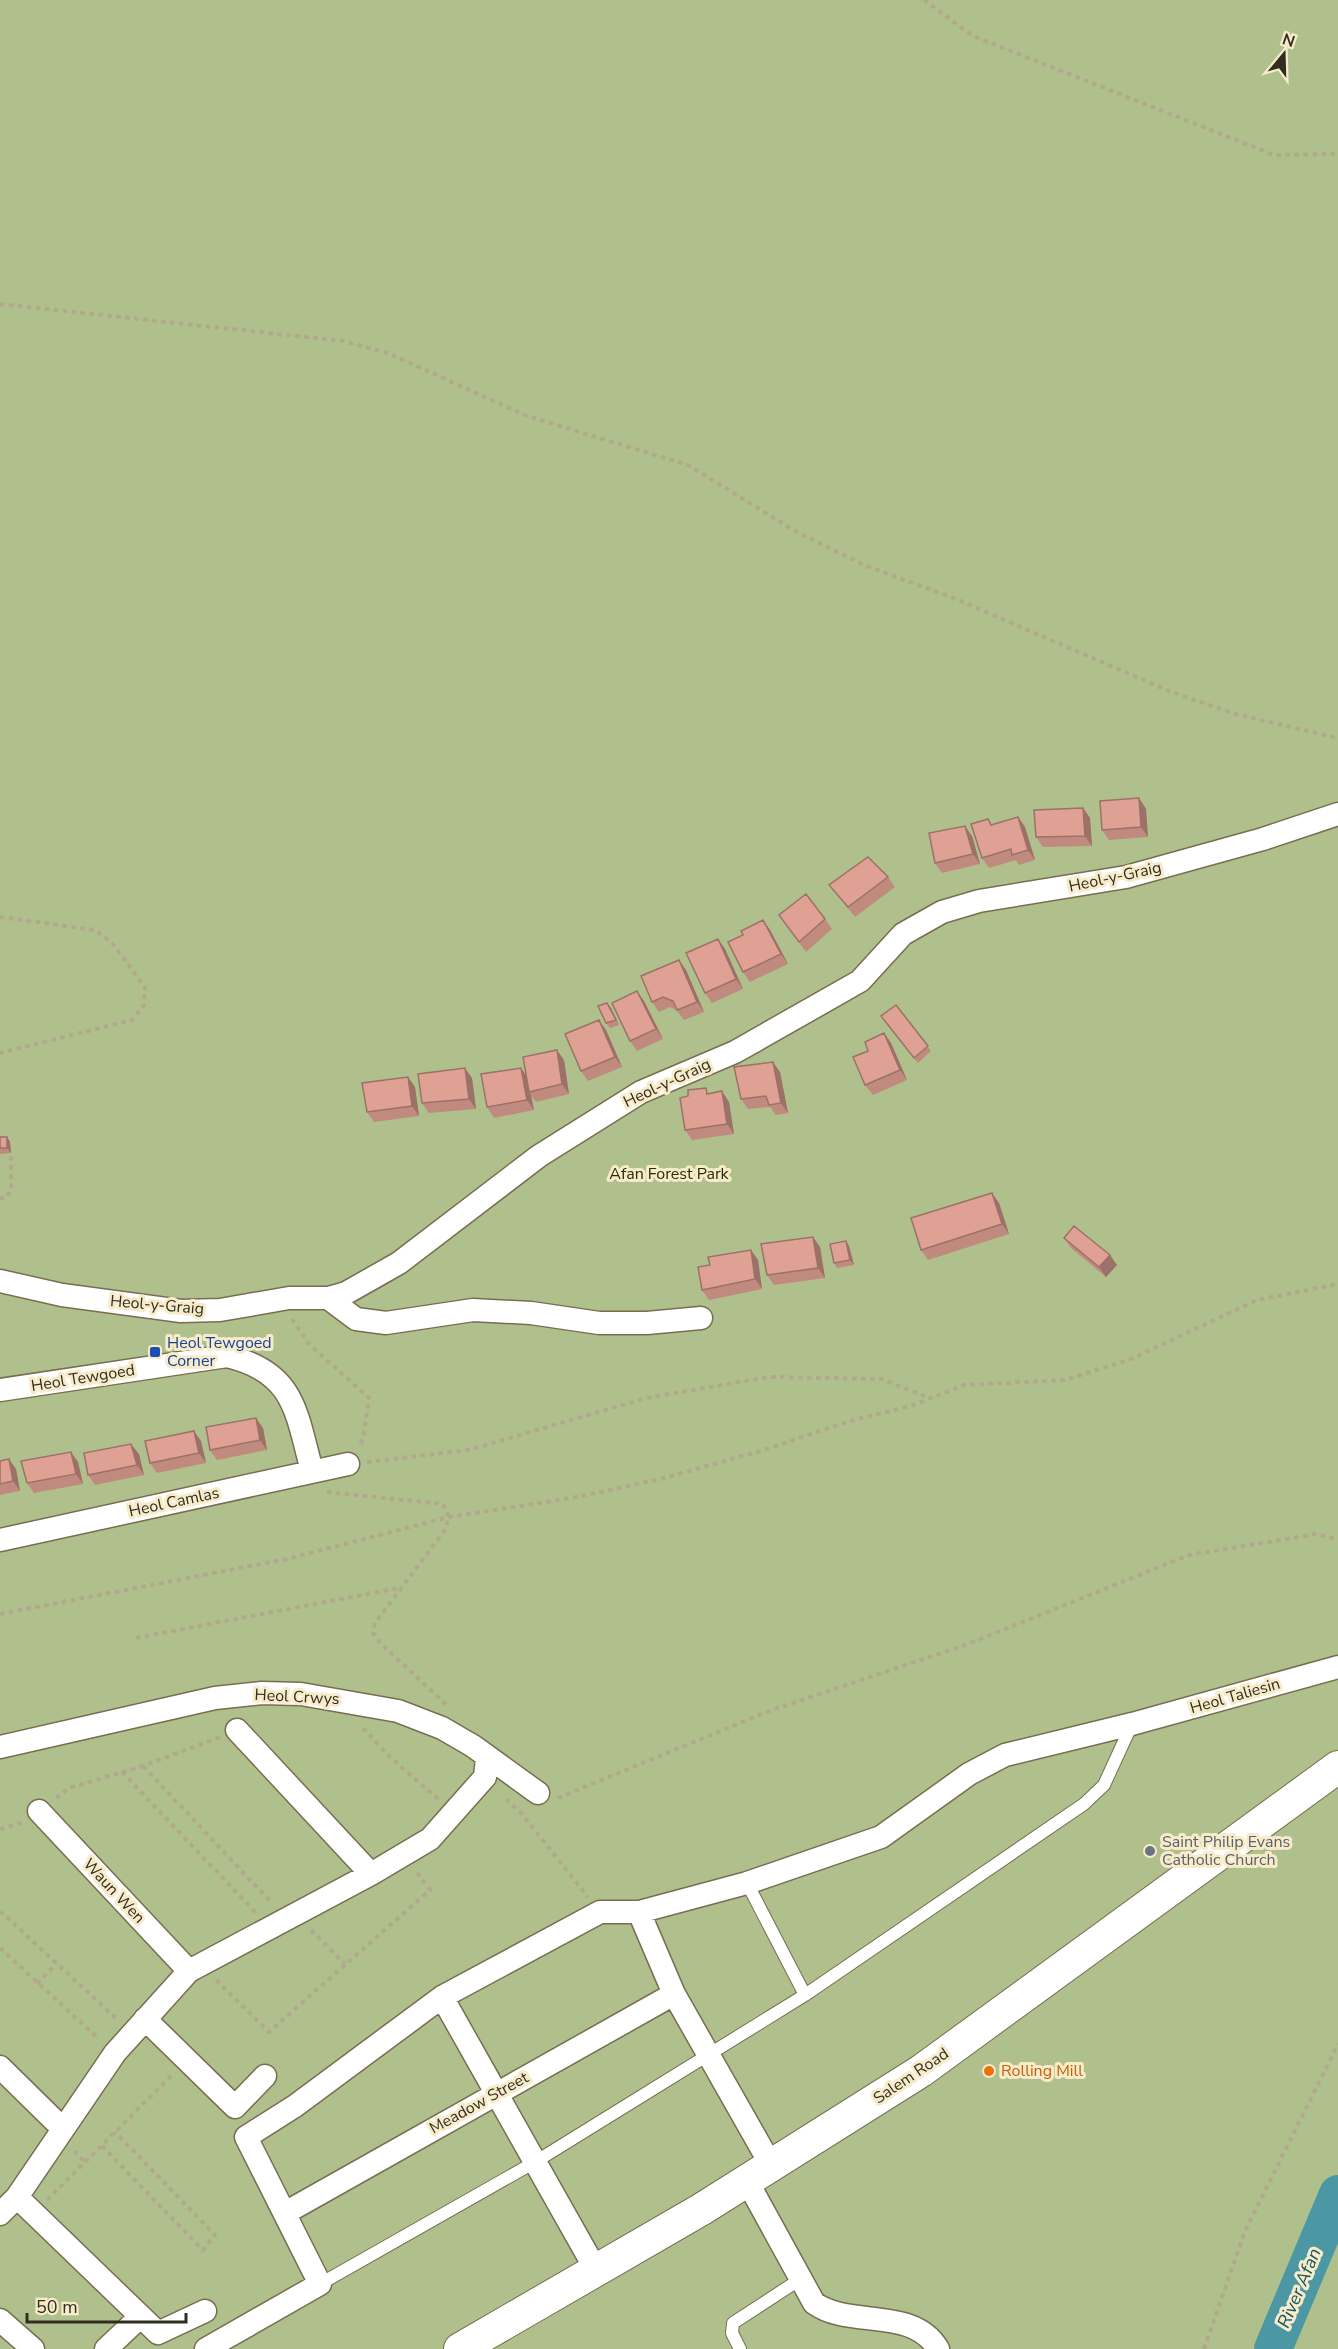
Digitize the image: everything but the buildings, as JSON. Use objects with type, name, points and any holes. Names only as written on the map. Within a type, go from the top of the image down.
[{"type":"main road","name":"Salem Road","points":[[479,2344],[921,2071],[1338,1767]]},
{"type":"street","name":"Heol-y-Graig","points":[[0,1281],[62,1295],[181,1311],[220,1310],[289,1298],[328,1298],[366,1283],[399,1263],[538,1156],[641,1092],[735,1052],[860,981],[903,934],[942,912],[979,902],[1126,877],[1263,839],[1338,814]]},
{"type":"street","points":[[328,1298],[356,1319],[386,1323],[473,1310],[531,1313],[599,1323],[647,1323],[701,1318]]},
{"type":"street","name":"Heol Tewgoed","points":[[0,1390],[227,1356],[251,1362],[270,1373],[286,1393],[295,1411],[312,1471]]},
{"type":"street","name":"Heol Camlas","points":[[0,1540],[348,1464]]},
{"type":"street","name":"Heol Taliesin","points":[[600,1912],[639,1912],[747,1882],[881,1837],[969,1774],[1005,1755],[1132,1724],[1338,1667]]},
{"type":"street","name":"Heol Crwys","points":[[0,1747],[215,1698],[262,1693],[339,1699],[398,1711],[441,1728],[473,1746],[486,1767],[541,1801]]},
{"type":"street","points":[[231,1732],[371,1874]]},
{"type":"street","points":[[0,2214],[17,2197],[115,2053],[195,1968],[371,1874],[430,1839],[454,1813],[486,1767]]},
{"type":"street","name":"Waun Wen","points":[[39,1811],[195,1968]]},
{"type":"street","points":[[206,2349],[320,2284],[246,2137],[295,2106],[442,1997],[600,1912]]},
{"type":"street","points":[[639,1912],[674,1994],[709,2056],[759,2173],[800,2280],[814,2303],[826,2312],[903,2324],[919,2329],[933,2341],[938,2349]]},
{"type":"street","name":"Meadow Street","points":[[285,2213],[674,1994]]},
{"type":"street","points":[[442,1997],[596,2270]]},
{"type":"street","points":[[138,2026],[187,2060],[235,2107],[265,2076]]},
{"type":"street","points":[[0,2067],[63,2130]]},
{"type":"street","points":[[17,2197],[158,2333],[206,2310]]},
{"type":"street","points":[[106,2349],[140,2317]]},
{"type":"street","points":[[0,2320],[33,2349]]},
{"type":"lane","points":[[320,2284],[535,2162],[709,2056],[805,1995],[1084,1804],[1104,1785],[1132,1724]]},
{"type":"lane","points":[[747,1882],[805,1995]]},
{"type":"lane","points":[[740,2349],[732,2333],[733,2323],[800,2280]]},
{"type":"path","points":[[924,0],[972,36],[1274,155],[1338,154]]},
{"type":"path","points":[[0,304],[343,341],[388,353],[527,416],[688,465],[795,531],[864,565],[956,599],[1169,691],[1235,714],[1338,738]]},
{"type":"path","points":[[0,917],[95,930],[113,944],[145,987],[144,1005],[132,1020],[0,1053]]},
{"type":"path","points":[[0,1198],[7,1198],[11,1187],[10,1153]]},
{"type":"path","points":[[0,1614],[287,1559],[448,1517],[572,1498],[656,1480],[760,1451],[850,1421],[911,1406],[964,1385],[1065,1380],[1131,1359],[1257,1300],[1338,1284]]},
{"type":"path","points":[[289,1298],[292,1323],[309,1344],[369,1398],[363,1439],[348,1464]]},
{"type":"path","points":[[348,1464],[469,1450],[646,1398],[769,1377],[881,1379],[925,1396]]},
{"type":"path","points":[[325,1491],[443,1504],[448,1517],[445,1530],[375,1623],[373,1633],[381,1644],[448,1707]]},
{"type":"path","points":[[522,1814],[541,1801],[769,1711],[968,1644],[1189,1555],[1317,1534],[1338,1540]]},
{"type":"path","points":[[136,1638],[400,1588]]},
{"type":"path","points":[[360,1724],[390,1757],[454,1813]]},
{"type":"path","points":[[0,1829],[21,1824],[69,1788],[143,1766],[231,1732]]},
{"type":"path","points":[[143,1766],[284,1921]]},
{"type":"path","points":[[486,1767],[600,1912]]},
{"type":"path","points":[[122,1772],[284,1921],[345,1964]]},
{"type":"path","points":[[195,1968],[269,2032],[430,1890]]},
{"type":"path","points":[[0,1911],[56,1964],[138,2026]]},
{"type":"path","points":[[0,1948],[115,2053]]},
{"type":"path","points":[[37,1984],[56,1964]]},
{"type":"path","points":[[1203,2349],[1245,2231],[1338,2044]]},
{"type":"path","points":[[34,2213],[187,2060]]},
{"type":"path","points":[[102,2146],[203,2250],[215,2235],[115,2132]]},
{"type":"green space","name":"Afan Forest Park","points":[[0,0],[1338,0],[1338,2349],[0,2349]]},
{"type":"waterway","name":"River Afan","points":[[1273,2349],[1338,2194]]},
{"type":"place","name":"Heol Tewgoed Corner","points":[[155,1352]]},
{"type":"place","name":"Saint Philip Evans Catholic Church","points":[[1150,1851]]},
{"type":"place","name":"Rolling Mill","points":[[989,2071]]}]
